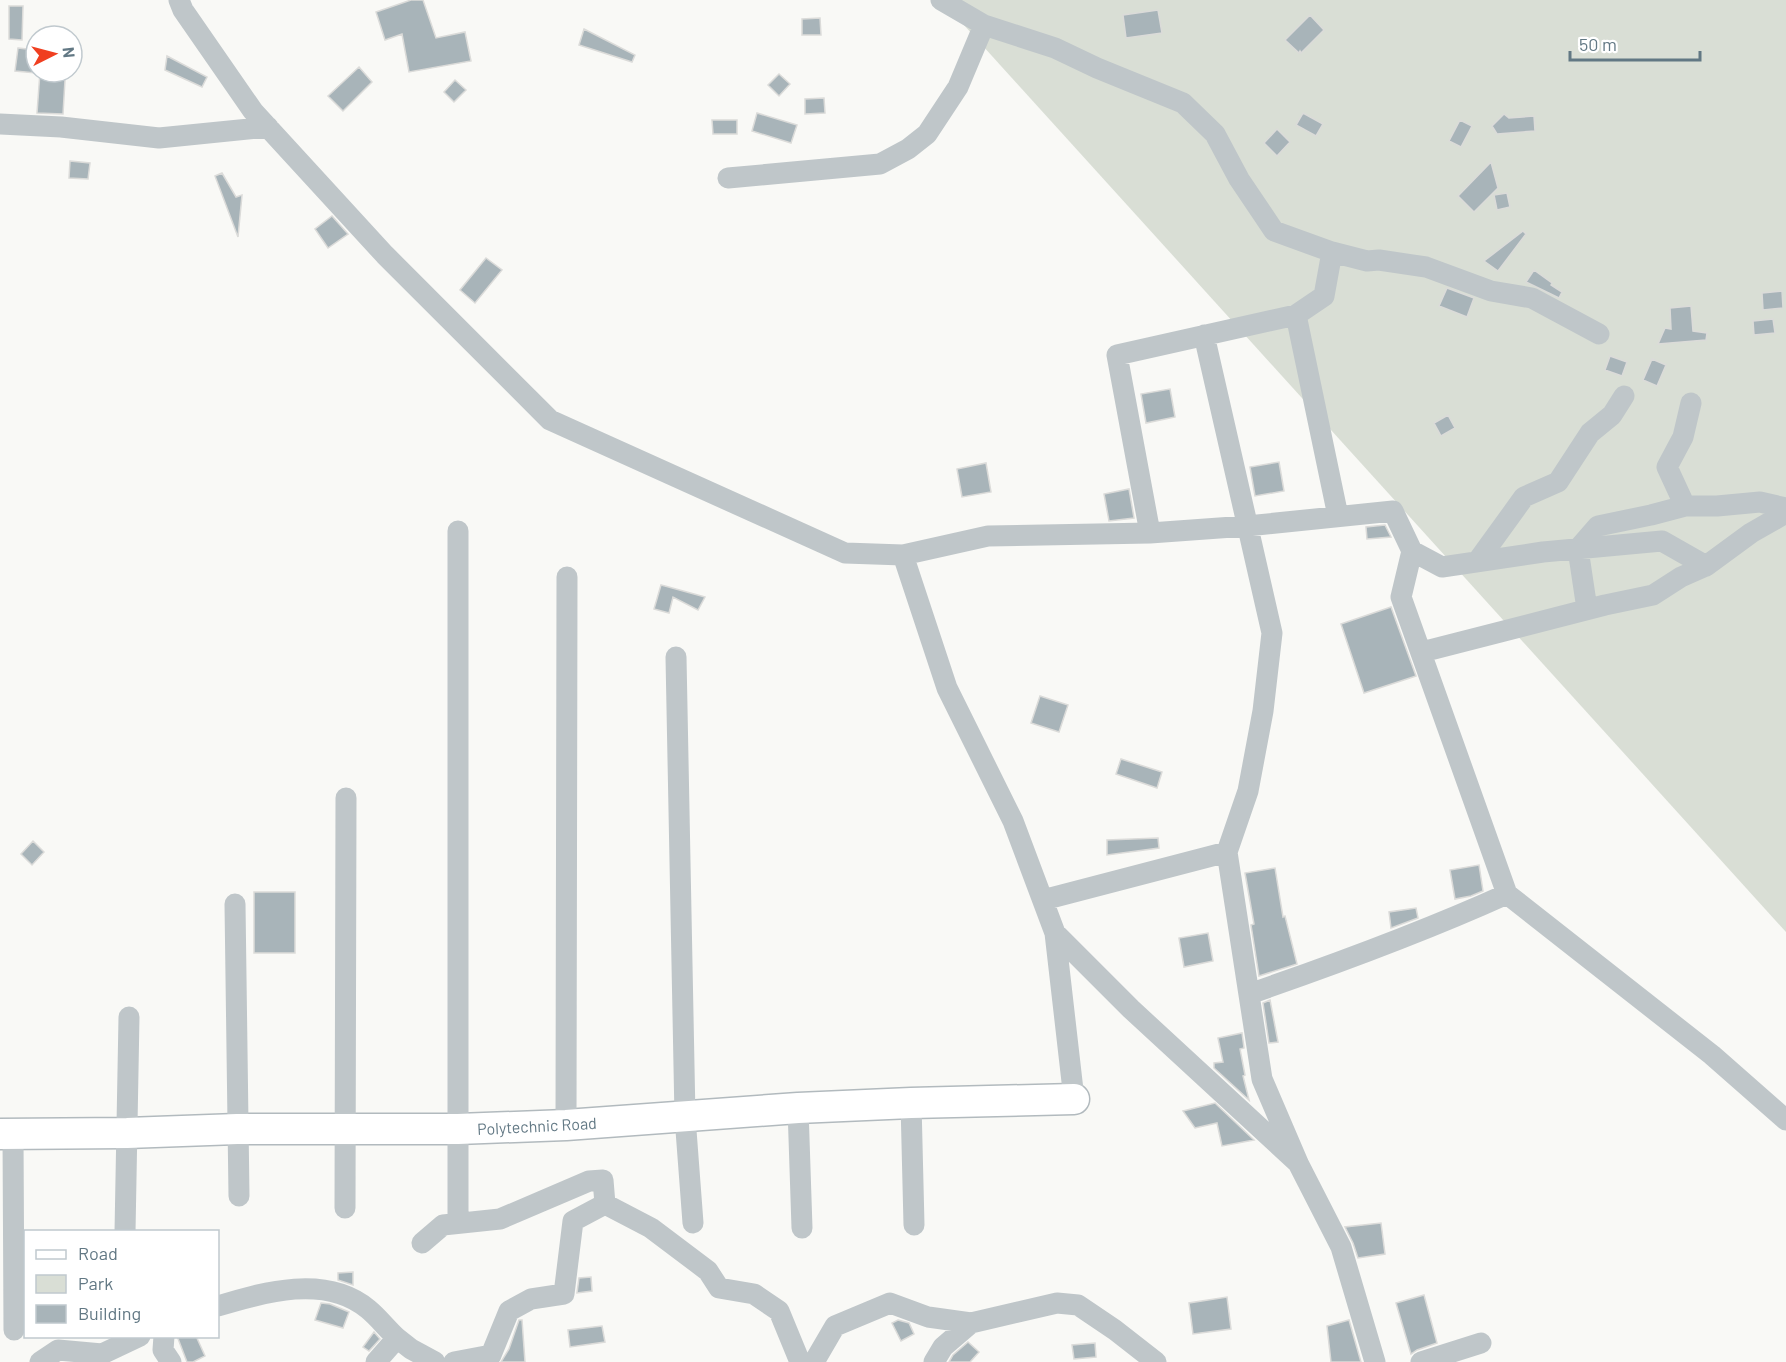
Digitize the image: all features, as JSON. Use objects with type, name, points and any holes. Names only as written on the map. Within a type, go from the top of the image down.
[{"type":"street","points":[[179,0],[183,10],[253,111],[385,255],[550,420],[845,553],[903,555],[988,536],[1150,533],[1393,511],[1412,551],[1443,567],[1543,552],[1662,541],[1706,566]]},
{"type":"street","points":[[940,0],[984,25],[1055,48],[1182,103],[1215,134],[1239,179],[1274,231],[1332,252],[1367,261],[1379,260],[1425,267],[1491,291],[1532,298],[1599,334]]},
{"type":"street","points":[[728,178],[880,164],[908,149],[927,134],[958,87],[984,25]]},
{"type":"street","points":[[0,124],[61,127],[159,138],[268,127]]},
{"type":"street","points":[[1150,533],[1116,355],[1296,315],[1324,296],[1332,252]]},
{"type":"street","points":[[1296,315],[1338,516]]},
{"type":"street","points":[[1204,335],[1272,633],[1263,711],[1248,791],[1227,852],[1262,1079],[1298,1163],[1341,1247],[1376,1362]]},
{"type":"street","points":[[1477,562],[1524,497],[1558,482],[1590,433],[1612,415],[1624,396]]},
{"type":"street","points":[[1685,506],[1667,467],[1683,437],[1691,403]]},
{"type":"street","points":[[1587,609],[1578,549],[1598,526],[1685,506],[1760,502],[1786,508]]},
{"type":"street","points":[[1422,652],[1587,609],[1653,595],[1681,577],[1706,566],[1751,533],[1786,513]]},
{"type":"street","points":[[458,531],[458,1217]]},
{"type":"street","points":[[1412,551],[1401,597],[1507,894],[1712,1055],[1786,1120]]},
{"type":"street","points":[[903,555],[947,688],[1013,821],[1055,933],[1074,1099]]},
{"type":"street","points":[[566,1125],[567,577]]},
{"type":"street","points":[[676,657],[685,1117],[693,1223]]},
{"type":"street","points":[[345,1208],[346,798]]},
{"type":"street","points":[[1043,900],[1227,852]]},
{"type":"street","points":[[1249,994],[1448,921],[1507,894]]},
{"type":"street","points":[[235,904],[239,1196]]},
{"type":"street","points":[[1055,933],[1131,1009],[1298,1163]]},
{"type":"street","points":[[125,1230],[129,1017]]},
{"type":"street","name":"Polytechnic Road","points":[[7,1134],[237,1129],[458,1129],[566,1125],[798,1108],[1074,1099]]},
{"type":"street","points":[[911,1103],[914,1225]]},
{"type":"street","points":[[798,1108],[802,1228]]},
{"type":"street","points":[[7,1134],[14,1330]]},
{"type":"street","points":[[422,1243],[443,1224],[500,1219],[589,1181],[603,1180],[605,1203]]},
{"type":"street","points":[[605,1203],[651,1228],[708,1271],[719,1288],[754,1294],[779,1311],[812,1362],[835,1326],[890,1303],[928,1317],[972,1323],[1057,1304],[1078,1305],[1156,1362]]},
{"type":"street","points":[[454,1362],[491,1355],[509,1311],[531,1299],[564,1294],[573,1221],[605,1203]]},
{"type":"street","points":[[219,1306],[262,1293],[306,1288],[342,1294],[367,1308],[411,1349],[435,1362]]},
{"type":"street","points":[[934,1362],[943,1347],[972,1323]]},
{"type":"street","points":[[40,1362],[58,1350],[102,1354],[136,1338]]},
{"type":"street","points":[[376,1362],[397,1338]]},
{"type":"street","points":[[1421,1362],[1481,1343]]},
{"type":"green space","points":[[944,0],[1786,0],[1786,932],[944,3]]},
{"type":"building","points":[[411,0],[423,0],[436,38],[465,32],[471,61],[409,72],[402,34],[385,40],[376,12]]},
{"type":"building","points":[[9,6],[23,6],[22,40],[9,39]]},
{"type":"building","points":[[1158,10],[1162,33],[1126,38],[1123,15]]},
{"type":"building","points":[[1310,15],[1324,30],[1299,53],[1285,40]]},
{"type":"building","points":[[820,18],[821,35],[802,35],[802,19]]},
{"type":"building","points":[[584,29],[635,55],[632,62],[579,45]]},
{"type":"building","points":[[18,48],[24,49],[24,72],[15,71]]},
{"type":"building","points":[[167,56],[207,77],[202,87],[165,70]]},
{"type":"building","points":[[359,67],[372,82],[343,111],[328,96]]},
{"type":"building","points":[[779,74],[790,84],[779,96],[768,85]]},
{"type":"building","points":[[455,80],[466,90],[454,102],[444,92]]},
{"type":"building","points":[[39,84],[65,84],[63,114],[37,113]]},
{"type":"building","points":[[824,98],[825,113],[805,114],[805,99]]},
{"type":"building","points":[[757,113],[797,125],[791,143],[752,131]]},
{"type":"building","points":[[1303,113],[1323,124],[1316,136],[1296,125]]},
{"type":"building","points":[[1504,114],[1509,118],[1534,116],[1535,131],[1497,134],[1492,126]]},
{"type":"building","points":[[712,120],[737,120],[737,134],[713,134]]},
{"type":"building","points":[[1460,120],[1472,126],[1461,147],[1449,141]]},
{"type":"building","points":[[1277,129],[1290,142],[1277,156],[1264,143]]},
{"type":"building","points":[[70,161],[90,163],[88,179],[69,178]]},
{"type":"building","points":[[1491,162],[1498,188],[1474,212],[1458,196]]},
{"type":"building","points":[[222,173],[236,197],[242,195],[238,237],[215,176]]},
{"type":"building","points":[[1507,193],[1510,207],[1497,210],[1494,195]]},
{"type":"building","points":[[332,216],[348,234],[328,248],[315,229]]},
{"type":"building","points":[[1523,231],[1526,234],[1498,271],[1484,261]]},
{"type":"building","points":[[486,258],[502,270],[475,303],[460,290]]},
{"type":"building","points":[[1534,270],[1562,292],[1559,298],[1526,282]]},
{"type":"building","points":[[1447,288],[1474,298],[1467,317],[1439,306]]},
{"type":"building","points":[[1782,291],[1783,308],[1763,310],[1762,293]]},
{"type":"building","points":[[1691,306],[1693,331],[1707,333],[1706,340],[1658,344],[1665,328],[1671,329],[1670,308]]},
{"type":"building","points":[[1773,319],[1775,333],[1754,335],[1753,321]]},
{"type":"building","points":[[1610,356],[1627,362],[1622,376],[1605,370]]},
{"type":"building","points":[[1652,359],[1666,365],[1657,386],[1643,380]]},
{"type":"building","points":[[1170,389],[1175,417],[1146,423],[1141,394]]},
{"type":"building","points":[[1448,415],[1455,428],[1441,436],[1434,423]]},
{"type":"building","points":[[1279,462],[1284,491],[1255,496],[1250,467]]},
{"type":"building","points":[[986,463],[991,492],[962,497],[957,469]]},
{"type":"building","points":[[1129,489],[1134,518],[1109,521],[1104,494]]},
{"type":"building","points":[[1385,525],[1391,537],[1367,539],[1366,527]]},
{"type":"building","points":[[661,585],[705,597],[698,610],[673,597],[669,613],[654,609]]},
{"type":"building","points":[[1391,607],[1416,676],[1364,693],[1341,624]]},
{"type":"building","points":[[1040,696],[1068,705],[1059,732],[1031,723]]},
{"type":"building","points":[[1121,759],[1162,772],[1157,788],[1116,774]]},
{"type":"building","points":[[1158,838],[1159,848],[1107,855],[1107,840]]},
{"type":"building","points":[[33,841],[44,852],[32,865],[21,854]]},
{"type":"building","points":[[1479,865],[1483,891],[1455,899],[1450,870]]},
{"type":"building","points":[[1275,868],[1283,917],[1285,916],[1297,964],[1259,976],[1251,925],[1254,924],[1245,873]]},
{"type":"building","points":[[254,892],[295,892],[295,953],[254,953]]},
{"type":"building","points":[[1416,908],[1418,918],[1391,928],[1389,912]]},
{"type":"building","points":[[1208,933],[1213,961],[1184,967],[1179,938]]},
{"type":"building","points":[[1270,1000],[1278,1042],[1269,1043],[1263,1003]]},
{"type":"building","points":[[1242,1033],[1244,1048],[1240,1049],[1249,1100],[1214,1068],[1214,1063],[1223,1062],[1218,1038]]},
{"type":"building","points":[[1215,1103],[1254,1140],[1222,1146],[1217,1123],[1195,1128],[1183,1111]]},
{"type":"building","points":[[1381,1223],[1385,1254],[1358,1258],[1345,1227]]},
{"type":"building","points":[[353,1272],[353,1285],[338,1280],[338,1273]]},
{"type":"building","points":[[591,1277],[592,1291],[577,1293],[579,1278]]},
{"type":"building","points":[[1424,1295],[1437,1343],[1411,1354],[1396,1303]]},
{"type":"building","points":[[1227,1297],[1231,1329],[1193,1334],[1189,1303]]},
{"type":"building","points":[[321,1303],[330,1304],[349,1312],[343,1328],[315,1320]]},
{"type":"building","points":[[519,1320],[522,1320],[525,1362],[501,1362],[509,1349]]},
{"type":"building","points":[[898,1320],[909,1323],[914,1334],[901,1341],[892,1323]]},
{"type":"building","points":[[1349,1320],[1361,1362],[1331,1362],[1327,1326]]},
{"type":"building","points":[[602,1326],[605,1342],[570,1347],[568,1330]]},
{"type":"building","points":[[374,1332],[380,1339],[369,1351],[363,1347]]},
{"type":"building","points":[[178,1338],[197,1338],[205,1356],[193,1362],[187,1362]]},
{"type":"building","points":[[968,1342],[979,1352],[970,1362],[949,1362],[953,1355]]},
{"type":"building","points":[[1095,1343],[1096,1357],[1074,1359],[1072,1345]]}]
